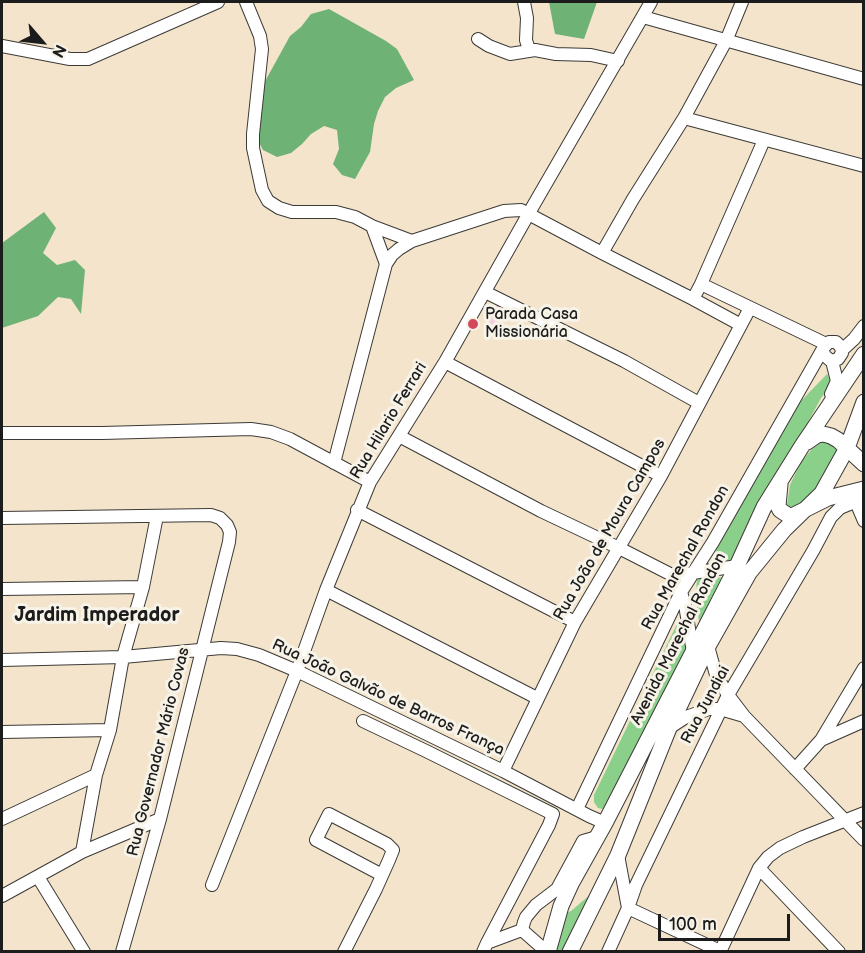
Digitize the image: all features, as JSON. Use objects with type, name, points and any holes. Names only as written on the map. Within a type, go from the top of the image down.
[{"type":"main road","name":"Avenida Marechal Rondon","points":[[541,950],[572,882],[693,652],[764,507],[864,354]]},
{"type":"main road","name":"Avenida Marechal Rondon","points":[[570,951],[621,849],[669,728],[708,646],[749,573],[784,530],[822,493],[847,448],[864,402]]},
{"type":"main road","points":[[802,446],[817,435],[831,436],[864,464]]},
{"type":"main road","points":[[781,478],[778,506],[789,516],[828,498],[861,496]]},
{"type":"main road","points":[[605,822],[612,827],[621,849]]},
{"type":"main road","points":[[597,837],[605,837],[621,849]]},
{"type":"street","points":[[2,46],[70,59],[88,59],[218,2]]},
{"type":"street","points":[[246,2],[260,36],[262,49],[253,148],[262,190],[268,201],[292,212],[336,212],[355,217],[412,241]]},
{"type":"street","points":[[524,2],[526,40],[529,50]]},
{"type":"street","name":"Rua Hilario Ferrari","points":[[212,885],[297,671],[357,510],[370,482],[445,362],[528,213],[651,2]]},
{"type":"street","points":[[602,253],[643,181],[684,118],[726,41],[742,2]]},
{"type":"street","points":[[643,17],[864,79]]},
{"type":"street","points":[[477,39],[510,54],[529,50],[618,61]]},
{"type":"street","points":[[684,118],[864,166]]},
{"type":"street","points":[[693,299],[764,140]]},
{"type":"street","points":[[334,463],[386,264],[392,255],[412,241],[504,211],[521,210],[741,325]]},
{"type":"street","points":[[372,226],[386,264]]},
{"type":"street","points":[[701,284],[825,347]]},
{"type":"street","points":[[485,291],[624,361],[699,403]]},
{"type":"street","name":"Rua João de Moura Campos","points":[[503,771],[575,622],[661,476],[750,308]]},
{"type":"street","points":[[799,392],[838,358],[842,350],[864,326]]},
{"type":"street","points":[[818,422],[837,381],[832,361],[824,356],[825,347],[836,342],[842,350]]},
{"type":"street","name":"Rua Marechal Rondon","points":[[577,809],[681,592],[825,347]]},
{"type":"street","points":[[445,362],[661,476]]},
{"type":"street","points":[[2,433],[102,434],[251,429],[271,432],[290,439],[370,482]]},
{"type":"street","points":[[399,436],[541,511],[674,576],[737,566]]},
{"type":"street","points":[[861,496],[864,521]]},
{"type":"street","name":"Rua Jundiai","points":[[608,951],[636,885],[720,709],[831,517],[840,508],[861,496]]},
{"type":"street","points":[[357,510],[575,622]]},
{"type":"street","name":"Rua Governador Mário Covas","points":[[122,951],[160,819],[230,532],[220,518],[211,515],[157,516]]},
{"type":"street","points":[[2,518],[157,516],[143,587],[123,657],[110,730],[96,775],[82,852]]},
{"type":"street","points":[[674,576],[685,605],[693,652]]},
{"type":"street","points":[[2,589],[143,587]]},
{"type":"street","points":[[326,590],[537,698]]},
{"type":"street","points":[[666,625],[676,618],[682,618],[688,623]]},
{"type":"street","points":[[708,646],[716,675],[744,716],[864,840]]},
{"type":"street","name":"Rua João Galvão de Barros França","points":[[2,660],[123,657],[221,648],[237,649],[297,671],[605,822]]},
{"type":"street","points":[[795,770],[821,740],[864,668]]},
{"type":"street","points":[[716,675],[742,671]]},
{"type":"street","points":[[669,728],[686,717],[709,709],[720,709],[744,716]]},
{"type":"street","points":[[698,712],[704,722],[704,742]]},
{"type":"street","points":[[363,721],[553,814],[485,947]]},
{"type":"street","points":[[821,740],[864,722]]},
{"type":"street","points":[[2,732],[110,730]]},
{"type":"street","points":[[2,819],[96,775]]},
{"type":"street","points":[[621,849],[628,908],[721,951],[759,868],[768,857],[780,848],[803,837],[864,813]]},
{"type":"street","points":[[344,951],[382,875],[393,850],[329,814],[316,840],[382,875]]},
{"type":"street","points":[[2,896],[82,852],[160,819]]},
{"type":"street","points":[[557,889],[583,841],[597,837]]},
{"type":"street","points":[[759,868],[839,951]]},
{"type":"street","points":[[38,877],[84,951]]},
{"type":"street","points":[[522,930],[530,911],[536,905],[557,889],[572,882]]},
{"type":"street","points":[[485,947],[522,930]]},
{"type":"street","points":[[522,930],[541,950]]},
{"type":"shaded area","points":[[497,304],[506,310],[496,330],[486,325]]},
{"type":"green space","points":[[549,2],[597,2],[584,39],[555,34]]},
{"type":"green space","points":[[329,9],[397,49],[414,80],[396,88],[385,97],[374,124],[370,152],[355,179],[342,175],[333,164],[339,149],[337,130],[324,126],[311,134],[291,153],[277,157],[263,150],[256,137],[252,105],[290,36],[311,14]]},
{"type":"green space","points":[[44,212],[56,228],[43,253],[57,265],[75,260],[85,270],[81,314],[71,299],[58,297],[38,316],[2,328],[2,243]]},
{"type":"green space","points":[[827,374],[831,381],[830,387],[821,398],[732,564],[722,566],[716,559],[716,549],[800,402]]},
{"type":"green space","points":[[826,439],[838,449],[836,456],[816,494],[791,509],[787,505],[790,485],[801,462],[812,449]]},
{"type":"green space","points":[[705,576],[725,577],[700,625],[697,611],[697,580]]},
{"type":"green space","points":[[677,624],[683,625],[687,648],[607,810],[598,808],[594,802],[594,795]]},
{"type":"green space","points":[[598,888],[565,951],[554,952],[565,913],[571,911]]},
{"type":"place","name":"Parada Casa Missionária","points":[[473,324]]},
{"type":"district","name":"Jardim Imperador","points":[[97,616]]}]
